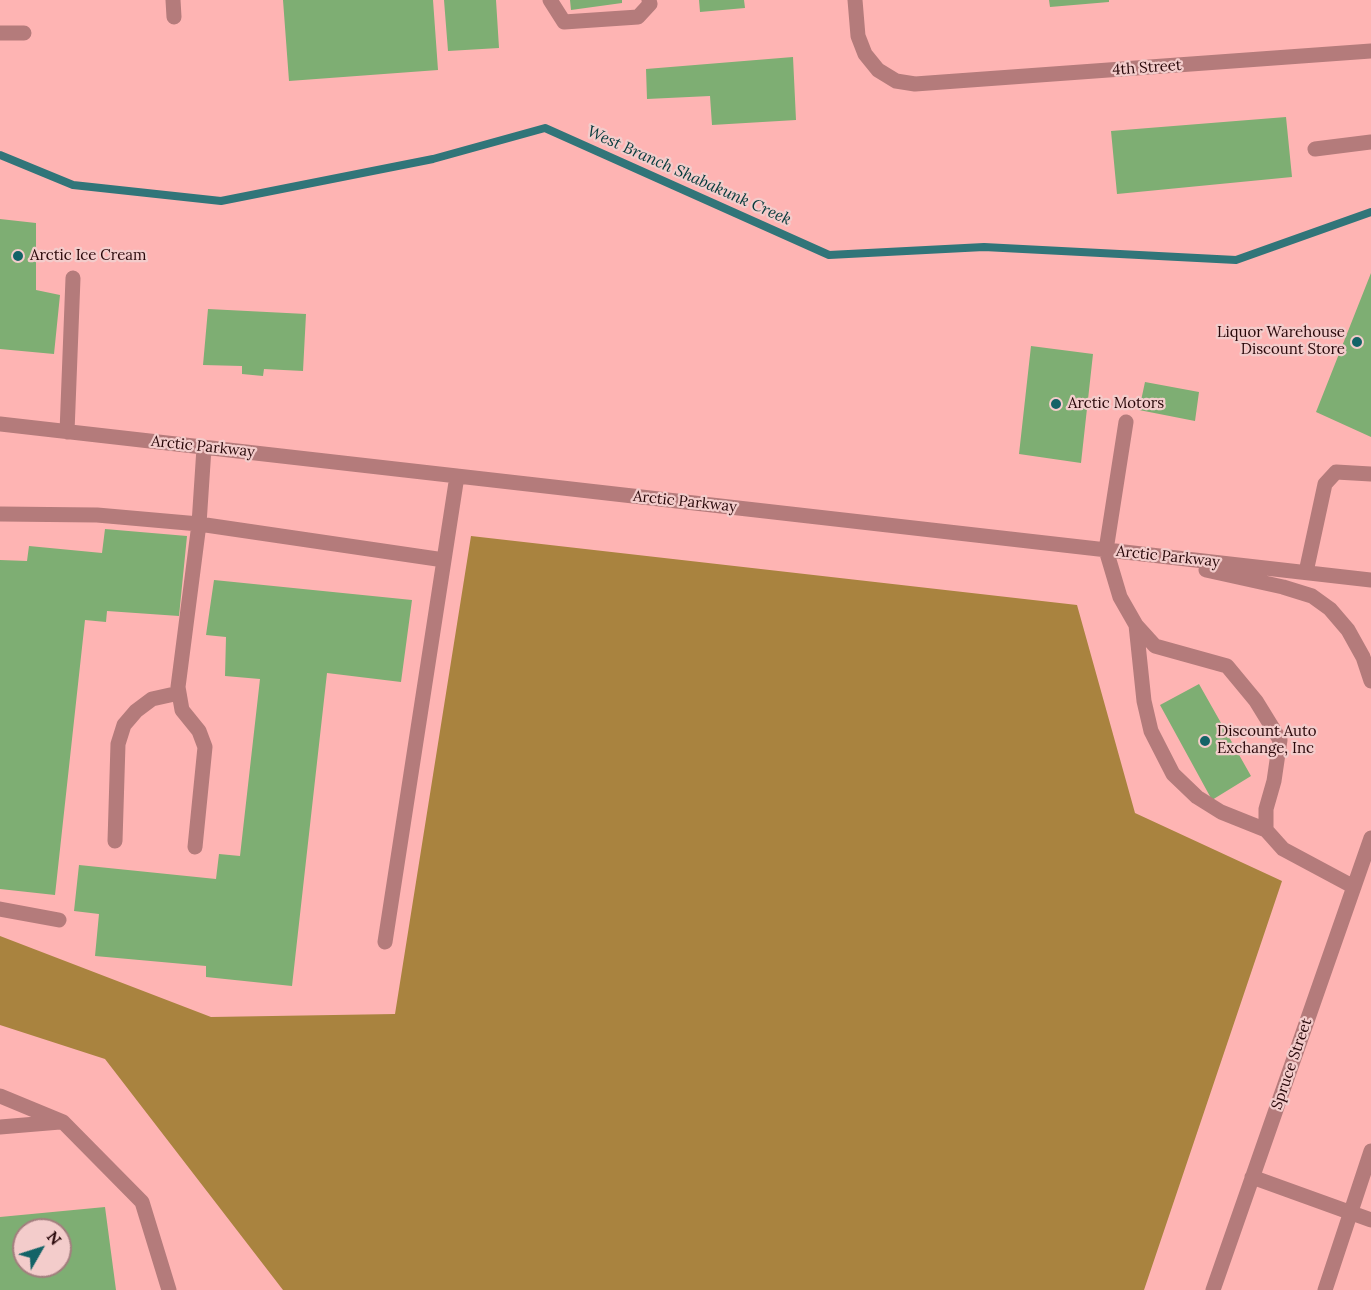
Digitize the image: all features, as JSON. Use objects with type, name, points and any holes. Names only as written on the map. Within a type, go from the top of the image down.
[{"type":"street","points":[[173,0],[174,17]]},
{"type":"street","points":[[550,0],[564,22],[638,17],[650,4],[650,0]]},
{"type":"street","name":"4th Street","points":[[855,0],[858,36],[865,54],[878,70],[896,81],[924,84],[1371,51]]},
{"type":"street","points":[[0,33],[24,33]]},
{"type":"street","points":[[1315,149],[1371,142]]},
{"type":"street","points":[[67,432],[73,278]]},
{"type":"street","points":[[1126,422],[1106,550],[1120,597],[1136,625],[1155,646],[1227,666],[1256,701],[1280,740],[1266,809],[1266,830]]},
{"type":"street","name":"Arctic Parkway","points":[[0,424],[1371,580]]},
{"type":"street","points":[[195,847],[206,747],[199,731],[182,710],[179,693],[199,524],[204,448]]},
{"type":"street","points":[[1306,572],[1325,484],[1336,472],[1371,474]]},
{"type":"street","points":[[385,942],[457,476]]},
{"type":"street","points":[[0,514],[97,515],[199,524],[444,560]]},
{"type":"street","points":[[1106,550],[1250,579],[1312,596],[1330,609],[1347,630],[1363,657],[1371,681]]},
{"type":"street","points":[[1136,625],[1144,701],[1151,731],[1173,774],[1197,797],[1221,812],[1266,830],[1283,849],[1354,887]]},
{"type":"street","points":[[115,840],[118,744],[124,725],[136,711],[153,699],[179,693]]},
{"type":"street","name":"Spruce Street","points":[[1213,1290],[1371,838]]},
{"type":"street","points":[[0,909],[59,920]]},
{"type":"street","points":[[0,1096],[63,1122],[141,1202],[170,1290]]},
{"type":"street","points":[[0,1127],[63,1122]]},
{"type":"street","points":[[1325,1290],[1371,1151]]},
{"type":"street","points":[[1252,1177],[1371,1220]]},
{"type":"shaded area","points":[[471,536],[1077,605],[1135,813],[1282,881],[1144,1290],[283,1290],[105,1059],[0,1025],[0,936],[211,1017],[395,1014]]},
{"type":"building","points":[[283,0],[433,0],[438,70],[289,81]]},
{"type":"building","points":[[444,0],[496,0],[499,48],[448,51]]},
{"type":"building","points":[[570,0],[622,0],[622,3],[571,10]]},
{"type":"building","points":[[699,0],[744,0],[745,8],[700,12]]},
{"type":"building","points":[[1049,0],[1109,0],[1109,2],[1050,7]]},
{"type":"building","points":[[793,57],[796,120],[712,125],[710,96],[647,99],[646,69]]},
{"type":"building","points":[[1286,117],[1292,177],[1117,194],[1111,131]]},
{"type":"building","name":"Arctic Ice Cream","points":[[0,219],[36,223],[36,290],[60,295],[54,354],[0,349]]},
{"type":"building","name":"Liquor Warehouse Discount Store","points":[[1371,273],[1371,437],[1316,412]]},
{"type":"building","points":[[208,309],[306,314],[303,371],[264,369],[263,376],[242,374],[242,366],[203,365]]},
{"type":"building","name":"Arctic Motors","points":[[1031,346],[1093,354],[1081,463],[1019,454]]},
{"type":"building","points":[[1145,382],[1199,392],[1195,421],[1139,410]]},
{"type":"building","points":[[105,529],[187,536],[179,616],[107,611],[106,622],[85,620],[55,895],[0,889],[0,560],[27,561],[29,546],[102,553]]},
{"type":"building","points":[[214,580],[412,600],[401,682],[327,673],[292,986],[206,977],[206,966],[95,956],[99,914],[74,911],[79,865],[216,879],[219,854],[240,856],[260,679],[225,676],[226,637],[206,635]]},
{"type":"building","name":"Discount Auto Exchange, Inc","points":[[1199,684],[1251,776],[1212,800],[1160,705]]},
{"type":"building","points":[[105,1207],[116,1290],[0,1290],[0,1217]]},
{"type":"waterway","name":"West Branch Shabakunk Creek","points":[[0,155],[73,185],[221,201],[433,159],[545,128],[829,255],[984,247],[1236,260],[1371,212]]},
{"type":"place","name":"Arctic Ice Cream","points":[[18,256]]},
{"type":"place","name":"Liquor Warehouse Discount Store","points":[[1357,342]]},
{"type":"place","name":"Arctic Motors","points":[[1056,404]]},
{"type":"place","name":"Discount Auto Exchange, Inc","points":[[1205,741]]}]
